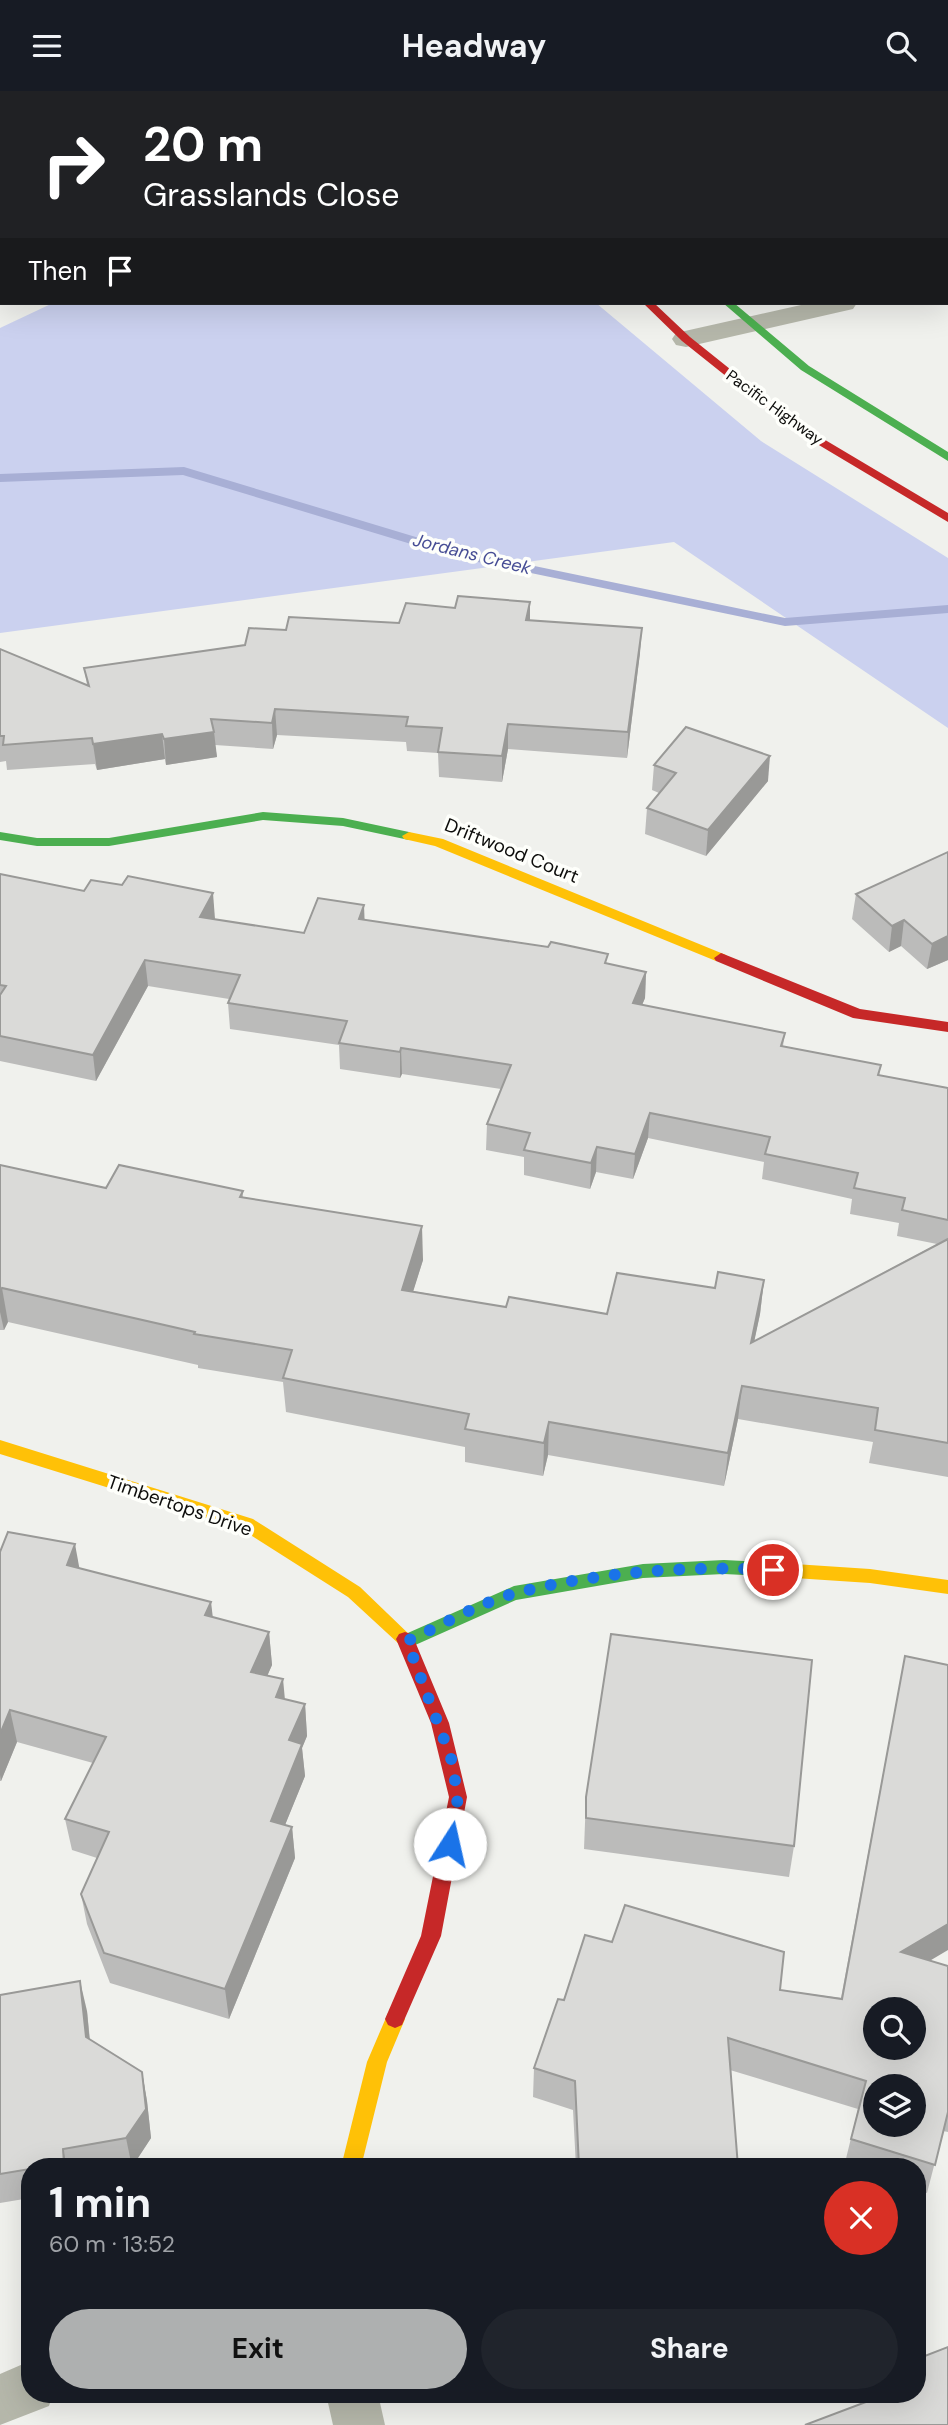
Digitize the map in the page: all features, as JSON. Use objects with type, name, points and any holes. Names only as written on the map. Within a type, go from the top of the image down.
[{"type":"main road","name":"Pacific Highway","points":[[650,305],[685,339],[796,427],[948,518]]},
{"type":"main road","points":[[730,305],[749,324],[813,375],[866,410],[948,457]]},
{"type":"main road","name":"Driftwood Court","points":[[0,836],[37,842],[109,842],[263,816],[343,822],[438,842],[858,1014],[948,1027]]},
{"type":"main road","name":"Timbertops Drive","points":[[0,1447],[247,1524],[354,1592],[407,1641],[440,1723],[458,1797],[431,1936],[410,1992],[377,2061],[353,2158]]},
{"type":"main road","points":[[407,1641],[514,1594],[643,1571],[724,1567],[870,1576],[948,1587]]},
{"type":"street","points":[[685,339],[835,305]]},
{"type":"street","points":[[0,2401],[21,2391]]},
{"type":"street","points":[[354,2403],[359,2425]]},
{"type":"shaded area","points":[[49,305],[598,305],[761,441],[948,558],[948,728],[674,542],[0,633],[0,328]]},
{"type":"building","points":[[458,596],[530,602],[526,620],[642,628],[628,732],[508,724],[502,756],[438,752],[442,728],[406,726],[408,717],[275,709],[272,723],[211,719],[214,732],[164,739],[162,734],[93,744],[92,738],[3,745],[4,736],[0,736],[0,649],[89,686],[84,668],[245,645],[249,628],[286,630],[289,617],[399,623],[406,603],[455,608]]},
{"type":"building","points":[[686,727],[770,756],[708,830],[647,808],[676,773],[654,765]]},
{"type":"building","points":[[948,852],[948,936],[932,944],[904,920],[892,926],[856,894]]},
{"type":"building","points":[[0,874],[84,891],[91,880],[122,885],[128,876],[213,893],[200,917],[304,933],[318,898],[364,905],[359,919],[548,947],[551,942],[608,954],[605,963],[646,972],[633,1003],[785,1033],[781,1046],[881,1065],[878,1075],[948,1088],[948,1220],[902,1210],[905,1198],[854,1188],[858,1173],[765,1154],[770,1137],[650,1113],[635,1154],[597,1147],[591,1163],[524,1150],[530,1133],[487,1124],[511,1065],[401,1048],[400,1052],[339,1043],[347,1021],[228,1003],[240,975],[145,960],[93,1055],[0,1036],[0,995],[6,986],[0,985]]},
{"type":"building","points":[[0,1165],[106,1188],[119,1165],[243,1191],[240,1197],[422,1226],[402,1290],[506,1307],[509,1297],[607,1314],[617,1273],[715,1288],[718,1272],[764,1280],[751,1343],[948,1239],[948,1443],[875,1430],[878,1408],[742,1386],[728,1453],[549,1422],[544,1443],[465,1429],[469,1414],[283,1378],[292,1350],[194,1334],[195,1332],[2,1288],[0,1291]]},
{"type":"building","points":[[8,1532],[75,1544],[67,1565],[211,1602],[205,1615],[269,1632],[251,1672],[283,1679],[276,1697],[305,1704],[289,1740],[302,1744],[271,1821],[292,1827],[225,1989],[104,1953],[81,1894],[109,1832],[65,1819],[106,1737],[10,1710],[0,1734],[0,1552]]},
{"type":"building","points":[[611,1634],[812,1660],[794,1846],[586,1818],[586,1797]]},
{"type":"building","points":[[905,1656],[948,1665],[948,1924],[901,1952],[948,1966],[948,2112],[935,2165],[926,2162],[926,2158],[912,2158],[851,2139],[863,2093],[863,2137],[926,2137],[926,2074],[863,2074],[863,2080],[728,2038],[737,2158],[579,2158],[575,2081],[534,2068],[558,1999],[564,2000],[585,1935],[612,1942],[625,1905],[784,1952],[780,1990],[842,1999]]},
{"type":"building","points":[[80,1981],[86,2037],[142,2072],[146,2109],[126,2138],[63,2149],[64,2158],[21,2158],[21,2170],[0,2174],[0,1995]]},
{"type":"building","points":[[948,2347],[948,2425],[805,2425],[863,2403],[926,2403],[926,2356]]},
{"type":"waterway","name":"Jordans Creek","points":[[0,478],[184,471],[459,554],[785,622],[948,609]]},
{"type":"traffic: fast","points":[[730,305],[805,368],[948,457]]},
{"type":"traffic: fast","points":[[0,836],[37,842],[109,842],[263,816],[343,822],[409,836]]},
{"type":"traffic: fast","points":[[407,1641],[514,1593],[643,1571],[724,1567],[764,1569]]},
{"type":"traffic: slow","points":[[409,836],[438,842],[721,958]]},
{"type":"traffic: slow","points":[[0,1447],[247,1524],[354,1592],[405,1639]]},
{"type":"traffic: slow","points":[[764,1569],[870,1576],[948,1587]]},
{"type":"traffic: slow","points":[[353,2158],[377,2062],[395,2019]]},
{"type":"traffic: jam","points":[[650,305],[686,339],[796,427],[948,518]]},
{"type":"traffic: jam","points":[[721,958],[858,1014],[948,1027]]},
{"type":"traffic: jam","points":[[395,2019],[431,1936],[458,1797],[440,1723],[405,1639]]},
{"type":"route","points":[[450,1844],[458,1797],[451,1758],[407,1641],[514,1594],[643,1571],[724,1567],[773,1570]]}]
